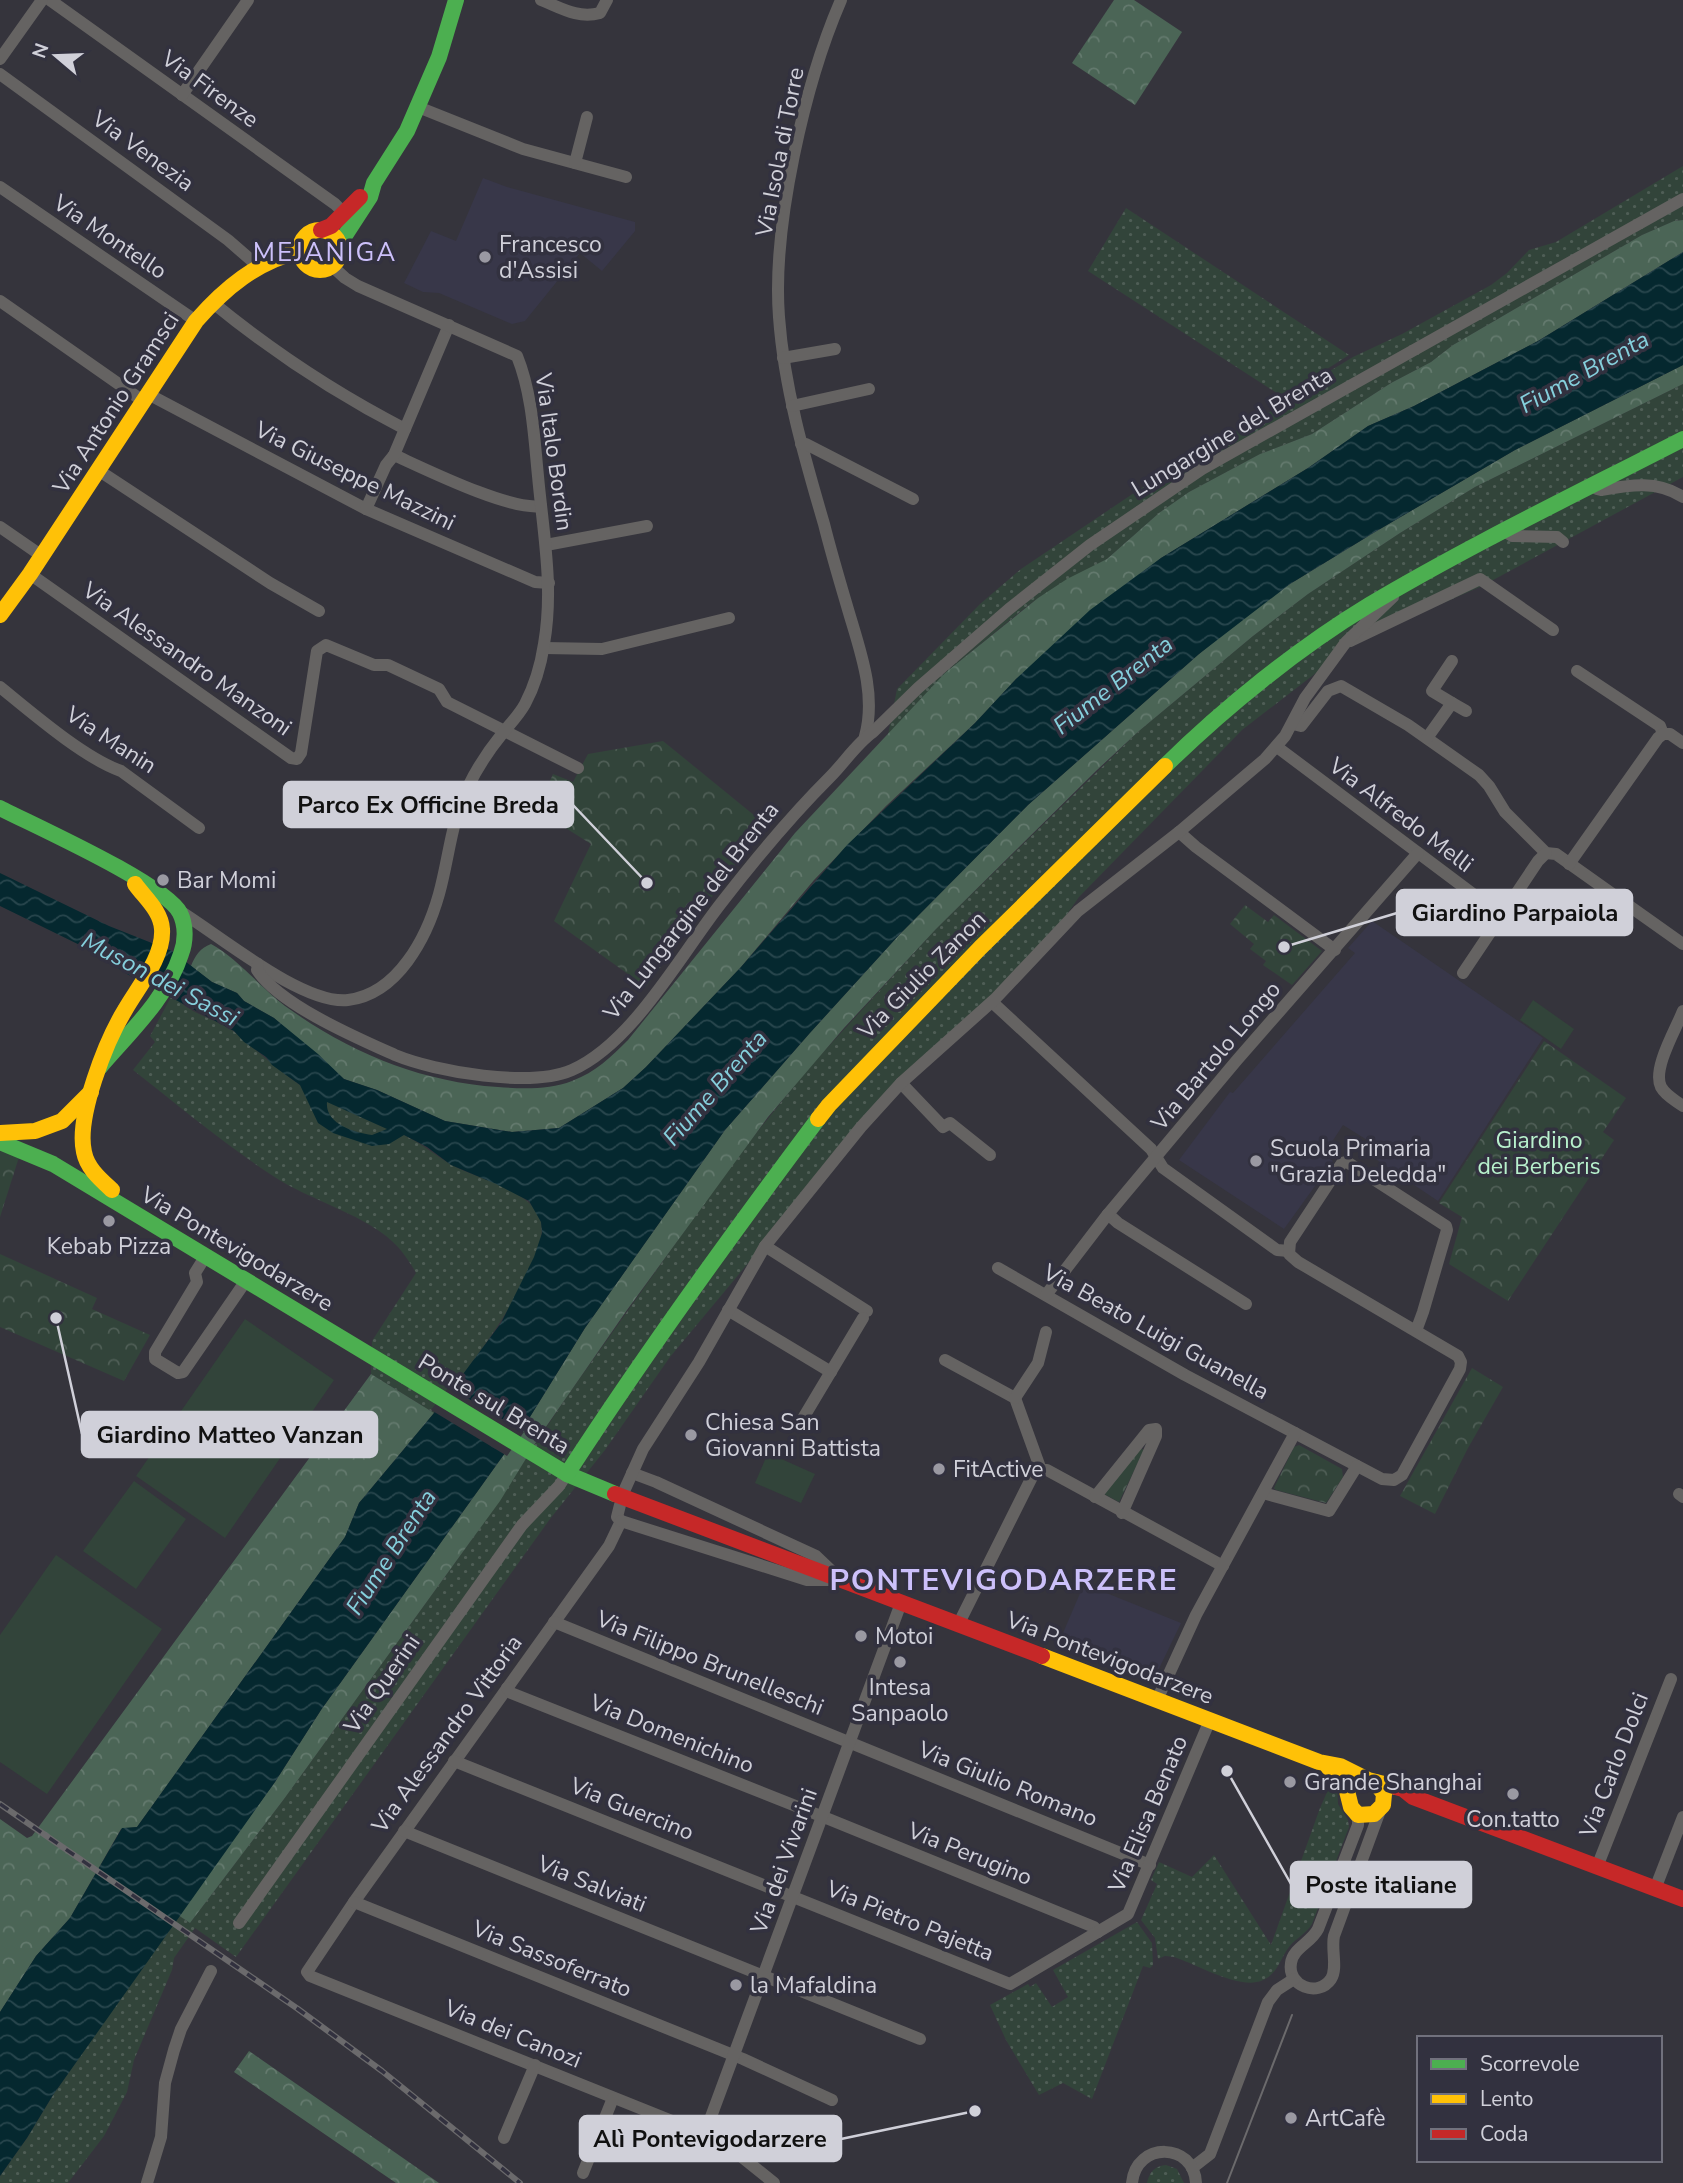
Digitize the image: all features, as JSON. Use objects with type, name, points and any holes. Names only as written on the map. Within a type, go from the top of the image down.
[{"type":"main road","points":[[300,251],[304,263],[314,270],[327,269],[339,258],[344,237],[365,205],[374,183],[394,154],[418,107],[439,57],[456,0]]},
{"type":"main road","name":"Via Antonio Gramsci","points":[[0,615],[30,575],[196,321],[212,302],[256,267],[284,254],[300,251],[306,236],[331,226],[374,183]]},
{"type":"main road","points":[[321,230],[335,237],[340,248]]},
{"type":"main road","name":"Via Giulio Zanon","points":[[560,1471],[625,1386],[793,1150],[829,1105],[870,1060],[1181,750],[1284,663],[1341,623],[1395,590],[1504,531],[1683,439]]},
{"type":"main road","points":[[0,808],[158,891],[177,909],[184,923],[185,945],[156,1000],[100,1067]]},
{"type":"main road","points":[[92,1091],[42,1131],[38,1143],[42,1155],[49,1162],[68,1164],[79,1154],[92,1091],[112,1032],[162,941],[163,927],[159,914],[132,878]]},
{"type":"main road","points":[[116,1048],[105,1073],[93,1118],[95,1154],[111,1190],[123,1206]]},
{"type":"main road","points":[[0,1133],[34,1131],[54,1124]]},
{"type":"main road","name":"Via Pontevigodarzere","points":[[54,1124],[75,1126],[94,1172],[111,1190]]},
{"type":"main road","name":"Via Pontevigodarzere","points":[[0,1142],[49,1162],[397,1373]]},
{"type":"main road","name":"Ponte sul Brenta","points":[[397,1373],[560,1471]]},
{"type":"main road","name":"Via Pontevigodarzere","points":[[560,1471],[1325,1764],[1340,1766],[1372,1781],[1405,1790],[1413,1797],[1683,1899]]},
{"type":"main road","name":"Via Pontevigodarzere","points":[[1325,1764],[1343,1779],[1353,1811]]},
{"type":"main road","points":[[1348,1794],[1354,1784],[1372,1781],[1384,1794],[1382,1807]]},
{"type":"main road","points":[[1353,1811],[1370,1816],[1392,1798],[1413,1797]]},
{"type":"street","points":[[0,59],[42,0]]},
{"type":"street","name":"Via Firenze","points":[[50,0],[345,214]]},
{"type":"street","points":[[182,95],[248,0]]},
{"type":"street","points":[[541,0],[579,15],[590,16],[600,13],[607,0]]},
{"type":"street","name":"Via Isola di Torre","points":[[841,0],[815,76],[799,137],[786,204],[778,281],[779,316],[792,406],[863,663],[868,708],[864,736]]},
{"type":"street","name":"Via Venezia","points":[[0,75],[228,240],[256,267]]},
{"type":"street","points":[[418,107],[523,149],[626,177]]},
{"type":"street","points":[[575,163],[587,117]]},
{"type":"street","name":"Via Montello","points":[[0,187],[196,321]]},
{"type":"street","name":"Lungargine del Brenta","points":[[817,790],[859,746],[864,736],[873,732],[918,688],[1009,609],[1090,545],[1202,469],[1683,199]]},
{"type":"street","name":"Via Italo Bordin","points":[[177,909],[279,977],[327,999],[348,1000],[369,995],[390,982],[403,967],[427,926],[439,895],[459,806],[483,760],[524,705],[544,648],[549,583],[546,545],[533,423],[517,356],[358,286],[332,266]]},
{"type":"street","name":"Via Giuseppe Mazzini","points":[[0,301],[145,398],[366,509],[535,582],[549,583]]},
{"type":"street","points":[[212,302],[328,387],[405,429]]},
{"type":"street","points":[[366,509],[394,455],[449,326]]},
{"type":"street","points":[[783,358],[835,349]]},
{"type":"street","points":[[792,406],[869,389]]},
{"type":"street","points":[[802,444],[912,499]]},
{"type":"street","points":[[394,455],[495,499],[526,506],[541,506]]},
{"type":"street","points":[[98,470],[270,583],[318,611]]},
{"type":"street","name":"Via Giulio Zanon","points":[[1594,485],[1601,489],[1648,484],[1669,489],[1683,497]]},
{"type":"street","name":"Via Italo Bordin","points":[[546,545],[648,526]]},
{"type":"street","points":[[0,527],[42,556]]},
{"type":"street","points":[[1504,531],[1512,536],[1557,537],[1563,542]]},
{"type":"street","name":"Via Alessandro Manzoni","points":[[30,575],[291,758],[297,759],[301,753],[317,652],[326,645],[374,665],[388,665],[439,689],[447,702],[578,768]]},
{"type":"street","name":"Via Giulio Zanon","points":[[1346,642],[1480,579],[1553,630]]},
{"type":"street","name":"Via Giulio Zanon","points":[[625,1489],[643,1449],[699,1362],[765,1246],[825,1170],[901,1083],[992,1002],[1079,911],[1179,832],[1277,747],[1306,698],[1346,642],[1393,598],[1395,590]]},
{"type":"street","points":[[544,648],[602,649],[729,618]]},
{"type":"street","points":[[1452,661],[1432,691],[1466,711]]},
{"type":"street","points":[[1577,671],[1660,726],[1663,734]]},
{"type":"street","points":[[1293,724],[1301,726],[1328,691],[1341,686],[1427,738],[1479,775],[1505,812],[1546,853],[1556,854],[1683,944]]},
{"type":"street","name":"Via Manin","points":[[0,687],[59,732],[107,765],[121,771],[199,828]]},
{"type":"street","points":[[1427,738],[1452,704]]},
{"type":"street","points":[[1569,864],[1658,738],[1663,734],[1670,734],[1683,743]]},
{"type":"street","name":"Via Alfredo Melli","points":[[1277,747],[1502,915]]},
{"type":"street","name":"Via Lungargine del Brenta","points":[[258,964],[260,975],[282,994],[339,1030],[410,1061],[482,1075],[534,1078],[570,1071],[613,1043],[635,1019],[722,902],[817,790]]},
{"type":"street","points":[[1179,832],[1335,950]]},
{"type":"street","name":"Via Bartolo Longo","points":[[1046,1295],[1108,1214],[1237,1060],[1418,853]]},
{"type":"street","points":[[1463,973],[1546,853]]},
{"type":"street","points":[[185,945],[190,933],[204,927]]},
{"type":"street","points":[[992,1002],[1151,1149],[1163,1168],[1277,1250],[1289,1251]]},
{"type":"street","points":[[1683,1011],[1662,1061],[1659,1079],[1668,1095],[1683,1106]]},
{"type":"street","points":[[901,1083],[943,1126],[950,1123],[989,1155]]},
{"type":"street","points":[[1347,1162],[1446,1226],[1444,1242],[1416,1331],[1298,1262],[1289,1251],[1290,1242],[1342,1163],[1347,1162]]},
{"type":"street","points":[[1108,1214],[1246,1304]]},
{"type":"street","points":[[765,1246],[865,1314],[799,1425]]},
{"type":"street","points":[[205,1257],[195,1273],[197,1282],[155,1352],[155,1359],[169,1368],[178,1373],[183,1372],[245,1282]]},
{"type":"street","name":"Via Beato Luigi Guanella","points":[[998,1268],[1185,1375],[1388,1481],[1402,1475],[1460,1369],[1458,1356],[1416,1331]]},
{"type":"street","points":[[728,1310],[831,1372]]},
{"type":"street","points":[[1015,1398],[1038,1363],[1046,1332]]},
{"type":"street","points":[[945,1360],[1015,1398],[1041,1470]]},
{"type":"street","points":[[1095,1497],[1149,1430],[1156,1429],[1156,1436],[1122,1513]]},
{"type":"street","points":[[1157,1700],[1196,1615],[1295,1433]]},
{"type":"street","points":[[643,1449],[644,1463],[656,1482]]},
{"type":"street","points":[[1263,1493],[1329,1511],[1357,1466]]},
{"type":"street","points":[[958,1625],[1033,1475],[1041,1470],[1223,1566]]},
{"type":"street","name":"Via Querini","points":[[239,1923],[522,1525],[559,1486],[560,1471]]},
{"type":"street","name":"Via Pontevigodarzere","points":[[632,1473],[816,1556],[841,1580]]},
{"type":"street","points":[[620,1505],[617,1517],[621,1521]]},
{"type":"street","name":"Via Pontevigodarzere","points":[[621,1521],[807,1580],[841,1580]]},
{"type":"street","name":"Via Alessandro Vittoria","points":[[307,1972],[404,1831],[608,1546],[621,1521]]},
{"type":"street","name":"Via dei Vivarini","points":[[705,2133],[901,1603]]},
{"type":"street","name":"Via Filippo Brunelleschi","points":[[554,1622],[850,1742]]},
{"type":"street","name":"Via Carlo Dolci","points":[[1597,1867],[1671,1679]]},
{"type":"street","name":"Via Domenichino","points":[[507,1688],[512,1693],[823,1816]]},
{"type":"street","name":"Via Elisa Benato","points":[[1010,1984],[1128,1914],[1210,1720]]},
{"type":"street","name":"Via Giulio Romano","points":[[850,1742],[1150,1865]]},
{"type":"street","name":"Via Guercino","points":[[454,1761],[794,1896]]},
{"type":"street","points":[[1353,1811],[1358,1819],[1357,1828],[1318,1930],[1311,1940],[1295,1953],[1291,1961],[1294,1979],[1304,1987],[1323,1987],[1334,1971],[1334,1936],[1382,1807]]},
{"type":"street","name":"Via Perugino","points":[[823,1816],[1094,1927],[1098,1932]]},
{"type":"street","points":[[1655,1889],[1683,1818]]},
{"type":"street","name":"Via Salviati","points":[[404,1831],[920,2039]]},
{"type":"street","name":"Via Pietro Pajetta","points":[[794,1896],[1010,1984]]},
{"type":"street","name":"Via Sassoferrato","points":[[354,1902],[735,2056],[832,2100]]},
{"type":"street","points":[[1302,1947],[1317,1945],[1332,1956]]},
{"type":"street","points":[[147,2183],[161,2137],[165,2083],[174,2050],[181,2029],[211,1971]]},
{"type":"street","name":"Via dei Canozi","points":[[307,1972],[310,1976],[705,2133],[737,2153],[758,2178],[774,2183]]},
{"type":"street","points":[[1192,2168],[1210,2154],[1268,2002],[1277,1990],[1294,1979]]},
{"type":"street","points":[[504,2138],[535,2065]]},
{"type":"street","points":[[583,2174],[613,2098]]},
{"type":"street","points":[[1130,2180],[1145,2157],[1166,2151],[1176,2154],[1192,2168],[1196,2183]]},
{"type":"shaded area","points":[[483,178],[635,222],[635,231],[602,271],[580,253],[525,321],[512,324],[439,293],[423,292],[404,283],[431,231],[456,241]]},
{"type":"shaded area","points":[[1372,921],[1543,1038],[1438,1201],[1374,1158],[1380,1148],[1343,1125],[1324,1154],[1333,1161],[1284,1229],[1179,1160],[1230,1092],[1233,1093],[1355,953],[1348,948]]},
{"type":"shaded area","points":[[1084,1584],[1181,1623],[1154,1679],[1145,1681],[1057,1647]]},
{"type":"green space","points":[[1114,0],[1134,0],[1182,32],[1135,105],[1072,63]]},
{"type":"green space","points":[[1683,166],[1683,220],[1674,221],[1642,235],[1453,345],[1431,362],[1391,383],[1312,434],[1260,454],[1189,492],[1159,513],[1107,559],[1038,598],[1021,611],[945,673],[888,735],[897,689],[980,604],[1021,569],[1180,462],[1258,420],[1353,357],[1402,334],[1491,285],[1529,250],[1556,242]]},
{"type":"green space","points":[[1126,208],[1349,355],[1283,397],[1088,271]]},
{"type":"green space","points":[[1683,220],[1683,252],[1538,341],[1414,406],[1368,426],[1308,468],[1161,558],[1016,679],[975,723],[886,806],[814,880],[741,967],[646,1067],[623,1088],[559,1128],[512,1132],[445,1121],[377,1090],[344,1079],[274,1018],[244,1001],[237,993],[212,982],[191,966],[198,953],[211,944],[230,957],[285,1006],[334,1037],[386,1062],[441,1079],[469,1084],[535,1088],[563,1084],[581,1077],[603,1064],[628,1040],[795,833],[945,673],[1038,598],[1067,579],[1107,559],[1159,513],[1189,492],[1260,454],[1312,434],[1391,383],[1431,362],[1453,345],[1642,235],[1674,221]]},
{"type":"green space","points":[[1683,365],[1683,384],[1475,487],[1308,594],[1139,731],[936,929],[844,1028],[768,1117],[627,1310],[541,1434],[500,1501],[284,1799],[190,1923],[178,1915],[275,1782],[321,1710],[525,1425],[585,1328],[725,1130],[899,935],[1028,805],[1250,612],[1375,532],[1515,450]]},
{"type":"green space","points":[[1683,384],[1683,477],[1482,586],[1393,625],[1347,649],[1242,730],[1079,897],[1063,920],[964,1025],[899,1082],[670,1357],[605,1450],[550,1519],[236,1957],[195,1928],[174,1958],[172,1970],[134,2060],[127,2092],[104,2136],[68,2183],[0,2183],[0,2176],[53,2095],[178,1915],[190,1923],[284,1799],[470,1542],[568,1395],[734,1161],[807,1070],[936,929],[1139,731],[1308,594],[1475,487]]},
{"type":"green space","points":[[663,741],[765,824],[646,987],[554,921],[591,844],[537,810],[553,774],[573,782],[588,754]]},
{"type":"green space","points":[[1245,905],[1268,922],[1274,915],[1322,951],[1292,985],[1263,965],[1266,961],[1250,949],[1254,944],[1230,924]]},
{"type":"green space","points":[[171,997],[236,1033],[284,1074],[314,1094],[418,1142],[461,1170],[515,1193],[536,1210],[541,1222],[540,1241],[532,1265],[501,1320],[434,1413],[371,1374],[372,1341],[416,1273],[398,1247],[371,1226],[288,1185],[255,1164],[133,1070],[155,1042],[150,1036]]},
{"type":"green space","points":[[1533,1000],[1574,1029],[1561,1049],[1520,1020]]},
{"type":"green space","name":"Giardino dei Berberis","points":[[1544,1041],[1626,1098],[1603,1132],[1614,1140],[1508,1301],[1449,1264],[1462,1217],[1439,1203]]},
{"type":"green space","points":[[0,1151],[19,1157],[0,1217]]},
{"type":"green space","points":[[0,1254],[97,1298],[92,1309],[150,1335],[124,1381],[0,1327]]},
{"type":"green space","points":[[245,1319],[334,1380],[225,1538],[136,1476]]},
{"type":"green space","points":[[1472,1368],[1503,1387],[1435,1514],[1400,1496]]},
{"type":"green space","points":[[371,1374],[434,1413],[359,1503],[345,1537],[137,1827],[121,1829],[70,1918],[36,1956],[0,2012],[0,1819],[27,1838],[32,1836]]},
{"type":"green space","points":[[1299,1445],[1342,1469],[1343,1477],[1326,1503],[1274,1488],[1294,1447]]},
{"type":"green space","points":[[1140,1448],[1144,1450],[1119,1502],[1104,1494]]},
{"type":"green space","points":[[768,1453],[815,1474],[801,1503],[755,1483]]},
{"type":"green space","points":[[134,1481],[186,1519],[136,1589],[83,1551]]},
{"type":"green space","points":[[56,1555],[162,1629],[47,1794],[0,1762],[0,1635]]},
{"type":"green space","points":[[1332,1781],[1337,1786],[1338,1804],[1348,1820],[1349,1827],[1312,1924],[1289,1947],[1271,1975],[1258,1982],[1246,1982],[1221,1976],[1174,1957],[1165,1956],[1158,1959],[1155,1938],[1141,1920],[1157,1884],[1151,1880],[1159,1862],[1192,1877],[1214,1855],[1271,1945]]},
{"type":"green space","points":[[1137,1922],[1152,1943],[1153,1965],[1150,1968],[1143,1966],[1092,2099],[1063,2083],[1039,2095],[1006,2040],[990,2005],[1028,1984],[1030,1987],[1036,1983],[1052,2007],[1068,1997],[1053,1970]]},
{"type":"green space","points":[[249,2051],[439,2183],[396,2183],[234,2072]]},
{"type":"green space","points":[[1166,2165],[1177,2169],[1184,2183],[1147,2183],[1153,2170]]},
{"type":"water","points":[[1683,252],[1683,365],[1515,450],[1375,532],[1290,584],[1199,654],[1028,805],[899,935],[725,1130],[585,1328],[525,1425],[321,1710],[275,1782],[53,2095],[0,2176],[0,2012],[36,1956],[70,1918],[122,1828],[137,1827],[345,1537],[359,1503],[434,1413],[501,1323],[534,1257],[542,1233],[541,1222],[529,1201],[451,1165],[427,1147],[404,1135],[389,1144],[372,1146],[333,1133],[318,1123],[300,1085],[272,1065],[234,1031],[127,974],[92,951],[0,906],[0,873],[109,926],[172,951],[212,982],[237,993],[244,1001],[274,1018],[344,1079],[377,1090],[445,1121],[512,1132],[559,1128],[623,1088],[646,1067],[741,967],[847,845],[1090,610],[1161,558],[1308,468],[1368,426],[1414,406],[1538,341]],"holes":[[[327,1102],[387,1129],[372,1135],[342,1126],[331,1116]]]},
{"type":"pier","points":[[449,1387],[524,1432],[507,1456],[431,1410]]},
{"type":"tram line","points":[[1227,2183],[1292,2015]]},
{"type":"railway","points":[[0,1804],[298,2009],[382,2071],[520,2183]]},
{"type":"traffic: fast","points":[[340,248],[344,237],[370,197],[374,183],[407,131],[439,57],[456,0]]},
{"type":"traffic: fast","points":[[1165,766],[1262,680],[1342,622],[1485,540],[1683,439]]},
{"type":"traffic: fast","points":[[0,808],[126,872],[169,901],[182,918],[185,933],[183,949],[167,985],[100,1067]]},
{"type":"traffic: fast","points":[[567,1474],[627,1383],[818,1119]]},
{"type":"traffic: fast","points":[[0,1142],[53,1164],[567,1474],[615,1494]]},
{"type":"traffic: slow","points":[[320,230],[334,236],[340,250],[334,264],[320,270],[306,264],[300,250],[306,236],[320,230]]},
{"type":"traffic: slow","points":[[0,615],[30,574],[196,321],[230,287],[255,269],[300,251]]},
{"type":"traffic: slow","points":[[818,1119],[980,948],[1165,766]]},
{"type":"traffic: slow","points":[[112,1190],[88,1163],[84,1152],[84,1119],[94,1080],[117,1024],[155,961],[162,940],[159,916],[135,884]]},
{"type":"traffic: slow","points":[[0,1133],[35,1131],[62,1121],[91,1092]]},
{"type":"traffic: slow","points":[[1042,1656],[1319,1762],[1340,1766],[1368,1780],[1396,1787]]},
{"type":"traffic: slow","points":[[1328,1767],[1345,1783],[1351,1807],[1358,1815],[1374,1814],[1383,1805],[1384,1794],[1375,1782]]},
{"type":"traffic: jam","points":[[321,230],[331,226],[360,197]]},
{"type":"traffic: jam","points":[[615,1494],[1042,1656]]},
{"type":"traffic: jam","points":[[1396,1787],[1413,1797],[1683,1899]]},
{"type":"place","name":"Francesco d'Assisi","points":[[485,257]]},
{"type":"place","name":"Bar Momi","points":[[163,880]]},
{"type":"place","name":"Parco Ex Officine Breda","points":[[647,883]]},
{"type":"place","name":"Giardino Parpaiola","points":[[1284,947]]},
{"type":"place","name":"Scuola Primaria \"Grazia Deledda\"","points":[[1256,1161]]},
{"type":"place","name":"Kebab Pizza","points":[[109,1221]]},
{"type":"place","name":"Giardino Matteo Vanzan","points":[[56,1318]]},
{"type":"place","name":"Chiesa San Giovanni Battista","points":[[691,1435]]},
{"type":"place","name":"FitActive","points":[[939,1469]]},
{"type":"place","name":"Motoi","points":[[861,1636]]},
{"type":"place","name":"Intesa Sanpaolo","points":[[900,1662]]},
{"type":"place","name":"Poste italiane","points":[[1227,1771]]},
{"type":"place","name":"Grande Shanghai","points":[[1290,1782]]},
{"type":"place","name":"Con.tatto","points":[[1513,1794]]},
{"type":"place","name":"la Mafaldina","points":[[736,1985]]},
{"type":"place","name":"Alì Pontevigodarzere","points":[[975,2111]]},
{"type":"place","name":"ArtCafè","points":[[1291,2118]]},
{"type":"district","name":"MEJANIGA","points":[[325,252]]},
{"type":"district","name":"PONTEVIGODARZERE","points":[[1004,1580]]},
{"type":"water label","name":"Fiume Brenta","points":[[1584,372]]},
{"type":"water label","name":"Fiume Brenta","points":[[1113,685]]},
{"type":"water label","name":"Muson dei Sassi","points":[[160,979]]},
{"type":"water label","name":"Fiume Brenta","points":[[715,1088]]},
{"type":"water label","name":"Fiume Brenta","points":[[391,1552]]}]
